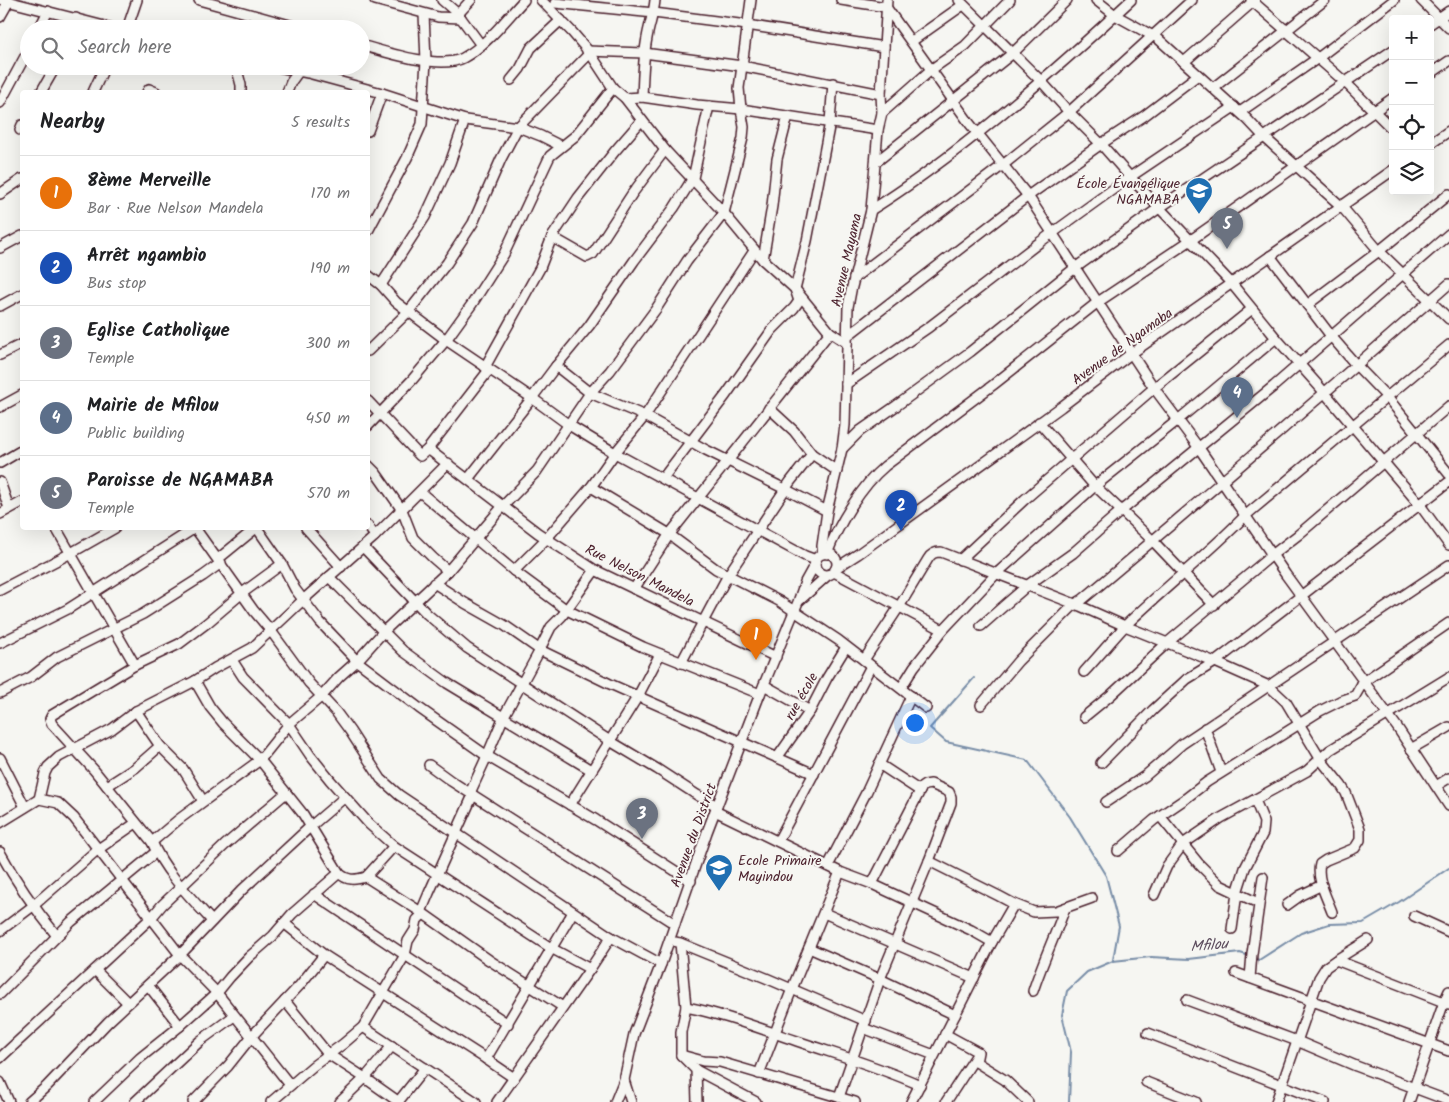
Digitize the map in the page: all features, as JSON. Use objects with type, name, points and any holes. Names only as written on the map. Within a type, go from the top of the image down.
[{"type":"street","points":[[129,20],[137,0]]},
{"type":"street","points":[[199,0],[271,20]]},
{"type":"street","points":[[375,0],[438,17],[459,16],[472,0]]},
{"type":"street","points":[[442,0],[459,16],[481,45]]},
{"type":"street","points":[[370,47],[426,61],[453,62],[481,45],[524,0]]},
{"type":"street","points":[[541,0],[554,5],[654,13],[884,47]]},
{"type":"street","points":[[642,97],[644,53],[654,13],[655,0]]},
{"type":"street","points":[[152,842],[203,801],[260,760],[289,724],[322,696],[384,631],[448,571],[537,471],[590,393],[610,371],[656,310],[687,261],[724,212],[743,138],[744,127],[740,109],[739,88],[751,0]]},
{"type":"street","points":[[841,0],[886,4],[978,134],[1028,196],[1154,388],[1388,715],[1449,806]]},
{"type":"street","points":[[882,113],[932,69],[965,46],[1010,0]]},
{"type":"street","points":[[876,162],[1013,53],[1067,0]]},
{"type":"street","points":[[1096,0],[1115,15],[1153,35],[1237,109],[1264,137],[1342,207],[1379,251],[1449,319]]},
{"type":"street","points":[[871,210],[890,199],[978,134],[1041,81],[1131,0]]},
{"type":"street","points":[[854,278],[1003,166],[1069,112],[1192,0]]},
{"type":"street","points":[[1213,88],[1325,0]]},
{"type":"street","points":[[846,384],[929,327],[1052,233],[1130,178],[1318,58],[1394,0]]},
{"type":"street","points":[[1421,0],[1449,28]]},
{"type":"street","points":[[0,18],[6,1],[31,4],[48,11],[83,20]]},
{"type":"street","points":[[1184,62],[1253,1],[1345,82],[1389,126]]},
{"type":"street","points":[[912,42],[961,2],[986,25],[1232,284],[1298,364],[1420,505],[1449,545]]},
{"type":"street","name":"Avenue Mayama","points":[[822,557],[827,512],[842,449],[845,425],[848,308],[871,210],[878,130],[882,113],[881,94],[886,4]]},
{"type":"street","points":[[554,5],[561,20],[589,52],[613,88],[624,98],[665,150],[724,212],[754,251],[795,289],[830,332],[846,340],[1028,196],[1144,116],[1198,75]]},
{"type":"street","points":[[44,20],[48,11]]},
{"type":"street","points":[[1434,22],[1449,11]]},
{"type":"street","points":[[371,217],[406,158],[422,124],[426,61],[424,14]]},
{"type":"street","points":[[511,80],[520,69],[531,48],[561,20]]},
{"type":"street","points":[[370,349],[408,311],[447,262],[473,223],[501,159],[518,128],[589,52],[644,53],[742,66],[881,94]]},
{"type":"street","points":[[842,449],[860,431],[970,352],[1075,268],[1389,53]]},
{"type":"street","points":[[1434,71],[1449,61]]},
{"type":"street","points":[[0,103],[20,66]]},
{"type":"street","points":[[43,90],[51,75]]},
{"type":"street","points":[[94,90],[101,75]]},
{"type":"street","points":[[238,75],[241,90]]},
{"type":"street","points":[[289,90],[291,82],[300,75]]},
{"type":"street","points":[[317,75],[347,88],[361,90]]},
{"type":"street","points":[[663,478],[726,395],[772,330],[799,301],[795,289],[808,241],[830,122],[834,84]]},
{"type":"street","points":[[370,424],[412,380],[446,340],[504,254],[550,156],[575,136],[613,88]]},
{"type":"street","points":[[370,91],[382,93],[424,106],[452,117],[518,128],[562,146]]},
{"type":"street","points":[[370,125],[382,93]]},
{"type":"street","points":[[624,98],[642,97],[740,109],[878,130]]},
{"type":"street","name":"Avenue du District","points":[[616,1102],[624,1080],[634,1034],[670,940],[716,808],[760,694],[806,582],[854,503],[878,472],[1098,302],[1191,240],[1389,101]]},
{"type":"street","points":[[468,478],[590,326],[634,261],[674,208],[693,178],[709,106]]},
{"type":"street","points":[[763,260],[772,206],[777,159],[788,116]]},
{"type":"street","points":[[381,286],[425,217],[450,163],[465,120]]},
{"type":"street","points":[[370,403],[419,456],[428,449],[487,368],[540,268],[552,237],[578,198],[615,151],[642,121]]},
{"type":"street","points":[[1434,141],[1449,132]]},
{"type":"street","points":[[552,237],[587,257],[593,254],[632,194],[665,150]]},
{"type":"street","name":"Avenue de Ngamaba","points":[[833,572],[1061,407],[1132,353],[1389,173]]},
{"type":"street","points":[[0,194],[20,180]]},
{"type":"street","points":[[1306,305],[1379,251],[1449,194]]},
{"type":"street","points":[[981,626],[1274,386],[1449,234]]},
{"type":"street","points":[[0,248],[20,237]]},
{"type":"street","points":[[514,571],[547,538],[591,487],[645,416],[754,251]]},
{"type":"street","points":[[1270,256],[1331,336],[1387,397],[1449,474]]},
{"type":"street","points":[[370,279],[381,286],[396,302],[446,340],[569,425],[615,453],[805,556],[835,558],[837,563],[833,572]]},
{"type":"street","points":[[981,705],[1018,661],[1075,604],[1153,541],[1357,366],[1449,284]]},
{"type":"street","points":[[0,306],[20,295]]},
{"type":"street","points":[[960,560],[1024,500],[1154,388],[1252,309]]},
{"type":"street","points":[[634,588],[670,535],[830,332]]},
{"type":"street","points":[[900,688],[943,630],[996,574],[1095,486],[1276,338]]},
{"type":"street","points":[[1084,672],[1125,626],[1183,572],[1225,537],[1245,516],[1449,344]]},
{"type":"street","points":[[0,355],[20,345]]},
{"type":"street","points":[[556,366],[590,393],[645,416],[690,442],[786,489],[827,512]]},
{"type":"street","points":[[0,407],[20,396]]},
{"type":"street","points":[[1084,717],[1168,643],[1449,406]]},
{"type":"street","points":[[769,408],[794,431],[812,454],[837,471]]},
{"type":"street","points":[[1039,422],[1095,486],[1153,541],[1214,605]]},
{"type":"street","name":"Rue Nelson Mandela","points":[[428,449],[547,538],[595,570],[776,657]]},
{"type":"street","points":[[0,463],[20,451]]},
{"type":"street","points":[[681,663],[728,575],[790,482],[812,454]]},
{"type":"street","points":[[39,799],[48,767],[59,758],[112,729],[136,711],[195,681],[252,648],[375,536],[448,463]]},
{"type":"street","points":[[370,467],[402,510],[413,538],[448,571]]},
{"type":"street","points":[[0,482],[9,508]]},
{"type":"street","points":[[1101,763],[1153,710],[1187,679],[1215,662],[1449,482]]},
{"type":"street","points":[[591,487],[670,535],[716,570],[779,601],[868,663],[926,708]]},
{"type":"street","points":[[420,492],[514,571],[567,610],[660,654],[760,694]]},
{"type":"street","points":[[0,514],[20,503]]},
{"type":"street","points":[[370,529],[375,536]]},
{"type":"street","points":[[60,530],[71,553],[135,665]]},
{"type":"street","points":[[0,590],[111,530]]},
{"type":"street","points":[[0,643],[68,609],[192,530]]},
{"type":"street","points":[[196,530],[241,594],[350,731],[381,780],[399,795],[455,834],[611,937],[661,964]]},
{"type":"street","points":[[0,693],[30,677],[57,657],[114,630],[203,576],[255,530]]},
{"type":"street","points":[[258,530],[282,564],[303,600],[320,622],[357,661],[487,756],[570,805],[691,881]]},
{"type":"street","points":[[308,530],[341,567]]},
{"type":"street","name":"Avenue de Ngamaba","points":[[822,557],[845,554],[868,546]]},
{"type":"street","points":[[362,547],[427,614],[467,648],[716,808],[840,872],[872,884],[971,930],[992,942]]},
{"type":"street","points":[[778,841],[814,774],[868,663],[899,607],[931,554],[941,552],[1075,604],[1215,662],[1268,686],[1286,702],[1321,760],[1341,785],[1361,834],[1355,848],[1320,864],[1319,872],[1322,885],[1332,912]]},
{"type":"street","points":[[822,557],[818,572],[822,574],[833,572],[943,630]]},
{"type":"street","points":[[212,921],[182,888],[156,852],[152,842],[94,770],[52,724],[50,719],[52,715],[135,665],[179,644],[282,564]]},
{"type":"street","points":[[1106,802],[1144,776],[1182,744],[1205,728],[1449,565]]},
{"type":"street","points":[[271,1102],[362,1027],[384,993],[405,955],[408,941],[415,930],[417,920],[421,916],[421,912],[504,716],[551,628],[567,610],[595,570]]},
{"type":"street","name":"Avenue du District","points":[[798,602],[833,572]]},
{"type":"street","points":[[329,577],[404,651],[447,683],[592,770]]},
{"type":"street","points":[[434,583],[504,624],[540,650],[638,696],[814,774]]},
{"type":"street","points":[[1118,851],[1160,816],[1221,772],[1320,711],[1355,696],[1363,682],[1449,623]]},
{"type":"street","name":"rue école","points":[[777,758],[810,711],[846,647]]},
{"type":"street","points":[[570,805],[638,696],[660,654]]},
{"type":"street","points":[[232,660],[243,677],[289,724],[310,755],[345,797],[369,824],[394,846],[551,948],[590,969]]},
{"type":"street","points":[[1154,896],[1167,866],[1183,844],[1221,818],[1307,771],[1330,750],[1449,677]]},
{"type":"street","points":[[195,681],[210,707],[223,723],[260,760],[311,826],[339,873],[347,879],[366,877],[394,846]]},
{"type":"street","points":[[764,685],[810,711]]},
{"type":"street","points":[[828,866],[862,801],[911,696]]},
{"type":"street","points":[[136,711],[160,746],[183,768],[203,801]]},
{"type":"street","points":[[1411,748],[1449,727]]},
{"type":"street","points":[[1205,728],[1221,772]]},
{"type":"street","points":[[107,786],[135,768],[160,746]]},
{"type":"street","points":[[0,758],[25,807]]},
{"type":"street","points":[[879,764],[920,791]]},
{"type":"street","points":[[429,765],[471,794],[675,924]]},
{"type":"street","points":[[1436,786],[1449,778]]},
{"type":"street","points":[[832,1098],[851,1060],[894,943],[951,803],[951,797],[948,792],[932,784],[925,784],[872,884]]},
{"type":"street","points":[[0,1058],[152,917],[162,905],[225,845],[286,793]]},
{"type":"street","points":[[28,1102],[47,1086],[108,1022],[180,955],[242,890],[345,797]]},
{"type":"street","points":[[0,823],[39,799],[58,803],[74,818],[180,955],[217,993],[290,1085]]},
{"type":"street","points":[[1232,929],[1237,893],[1245,868],[1263,832],[1264,822],[1255,800]]},
{"type":"street","points":[[1160,816],[1199,864],[1220,885],[1258,903]]},
{"type":"street","points":[[0,931],[33,906],[97,850],[136,823]]},
{"type":"street","points":[[0,852],[33,906],[57,936]]},
{"type":"street","points":[[0,994],[71,922],[156,852]]},
{"type":"street","points":[[929,861],[1014,904],[1034,912],[1056,911],[1092,898]]},
{"type":"street","points":[[759,1074],[840,872]]},
{"type":"street","points":[[94,1102],[140,1058],[217,993],[236,970],[314,894],[339,873]]},
{"type":"street","points":[[366,877],[421,912],[488,960],[563,1007]]},
{"type":"street","points":[[1250,978],[1258,903],[1263,877]]},
{"type":"street","points":[[1287,905],[1301,895],[1322,885]]},
{"type":"street","points":[[314,894],[508,1024]]},
{"type":"street","points":[[911,1102],[992,942],[1014,904]]},
{"type":"street","points":[[1033,992],[1065,908]]},
{"type":"street","points":[[486,1059],[573,912]]},
{"type":"street","points":[[824,913],[974,978]]},
{"type":"street","points":[[1414,916],[1449,932]]},
{"type":"street","points":[[284,923],[324,956],[514,1078]]},
{"type":"street","points":[[499,1102],[611,937]]},
{"type":"street","points":[[670,940],[792,990],[934,1055]]},
{"type":"street","points":[[1276,1102],[1319,978],[1326,967],[1368,940]]},
{"type":"street","points":[[680,943],[686,1007],[681,1032],[681,1055],[696,1070],[756,1102]]},
{"type":"street","points":[[809,948],[955,1015]]},
{"type":"street","points":[[193,1102],[228,1066],[252,1036],[324,956]]},
{"type":"street","points":[[1336,960],[1446,1003]]},
{"type":"street","points":[[94,970],[128,1003]]},
{"type":"street","points":[[1236,973],[1449,1051]]},
{"type":"street","points":[[148,984],[180,1026]]},
{"type":"street","points":[[1410,1102],[1449,990]]},
{"type":"street","points":[[1188,1000],[1449,1101]]},
{"type":"street","points":[[285,1001],[328,1054],[398,1102],[426,1068]]},
{"type":"street","points":[[686,1007],[700,1009],[920,1085]]},
{"type":"street","points":[[135,1102],[200,1041],[234,1016]]},
{"type":"street","points":[[362,1027],[476,1102]]},
{"type":"street","points":[[1148,1033],[1325,1102]]},
{"type":"street","points":[[945,1034],[978,1052]]},
{"type":"street","points":[[340,1102],[365,1078],[392,1046]]},
{"type":"street","points":[[946,1102],[978,1052]]},
{"type":"street","points":[[978,1052],[976,1062],[1005,1080],[1028,1102]]},
{"type":"street","points":[[681,1055],[703,1061],[720,1062],[832,1098],[854,1102]]},
{"type":"street","points":[[696,1070],[697,1102]]},
{"type":"street","name":"Avenue du District","points":[[624,1080],[630,1102]]},
{"type":"street","points":[[0,1082],[9,1102]]},
{"type":"street","points":[[1146,1082],[1196,1102]]},
{"type":"street","points":[[616,1102],[624,1100],[630,1102]]},
{"type":"waterway","points":[[974,678],[930,728],[946,742],[1027,760],[1070,817],[1106,876],[1119,926],[1113,960]]},
{"type":"waterway","name":"Mfilou","points":[[1254,958],[1259,960],[1301,933],[1329,924],[1363,923],[1399,902],[1449,868]]},
{"type":"waterway","name":"Mfilou","points":[[1069,1102],[1071,1052],[1062,1015],[1067,991],[1087,972],[1113,961],[1151,957],[1189,959],[1240,953],[1250,956]]},
{"type":"place","name":"École Évangélique NGAMABA","points":[[1199,215]]},
{"type":"place","name":"Paroisse de NGAMABA","points":[[1227,249]]},
{"type":"place","name":"Mairie de Mfilou","points":[[1237,418]]},
{"type":"place","name":"Arrêt ngambio","points":[[901,531]]},
{"type":"place","name":"8ème Merveille","points":[[756,660]]},
{"type":"place","name":"Eglise Catholique","points":[[642,839]]},
{"type":"place","name":"Ecole Primaire Mayindou","points":[[719,892]]}]
